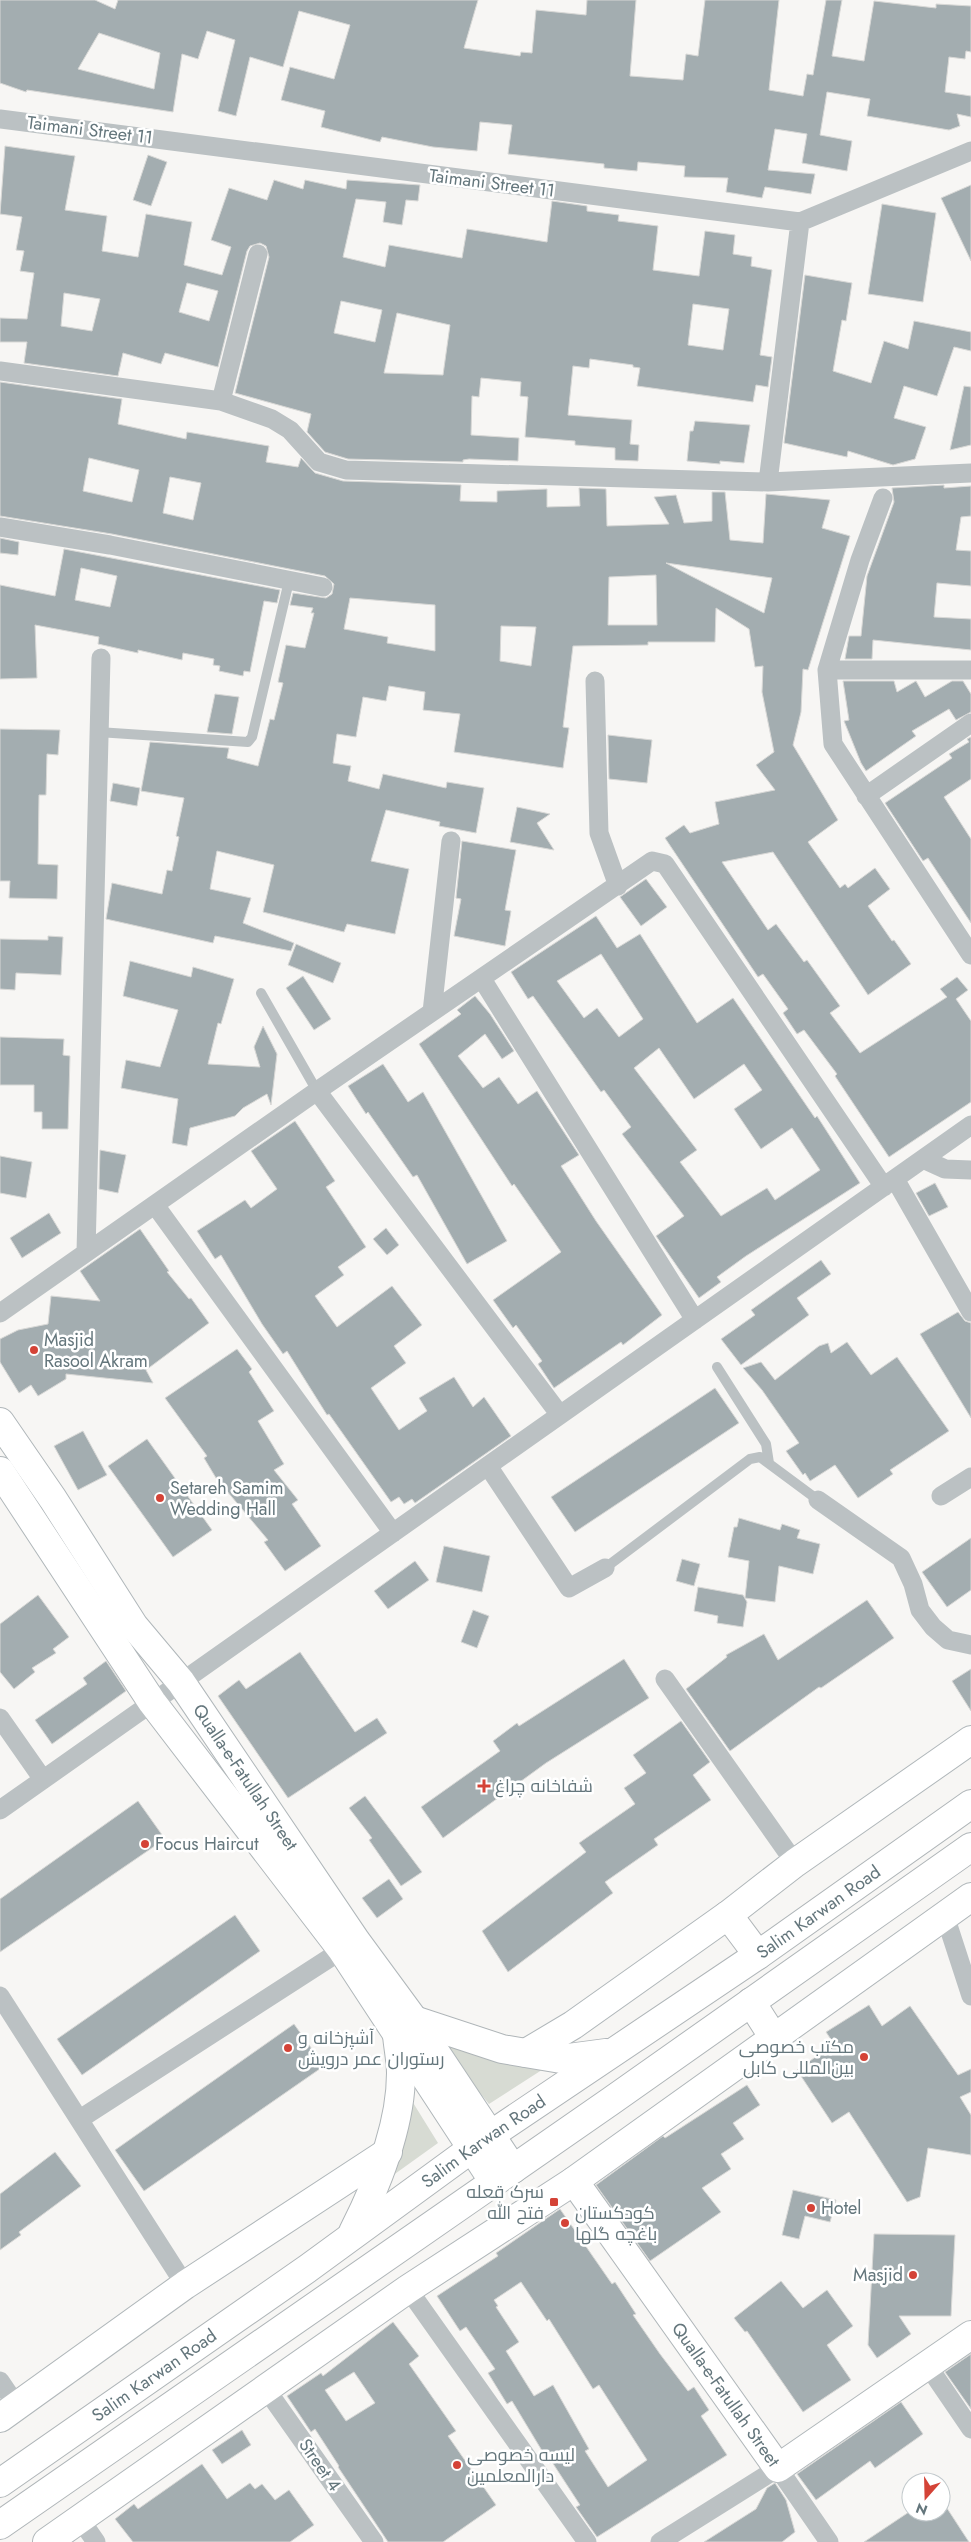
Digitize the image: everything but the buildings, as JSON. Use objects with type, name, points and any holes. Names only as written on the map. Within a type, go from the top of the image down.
[{"type":"main road","name":"Qualla-e-Fatullah Street","points":[[0,1422],[53,1499],[134,1626],[181,1682],[356,1941],[405,2027],[503,2176]]},
{"type":"main road","name":"Qualla-e-Fatullah Street","points":[[0,1471],[152,1702],[342,1950],[405,2027]]},
{"type":"main road","points":[[526,2053],[565,2030],[728,1915],[795,1863],[971,1740]]},
{"type":"main road","name":"Salim Karwan Road","points":[[0,2484],[350,2238],[480,2142],[758,1955],[971,1804]]},
{"type":"main road","name":"Salim Karwan Road","points":[[0,2525],[503,2176],[971,1847]]},
{"type":"main road","points":[[47,2542],[408,2289],[574,2181],[971,1897]]},
{"type":"main road","points":[[728,1915],[758,1955]]},
{"type":"main road","points":[[751,2002],[774,2038]]},
{"type":"main road","points":[[350,2238],[370,2198],[388,2152],[401,2074],[405,2027],[502,2049],[561,2059],[610,2053]]},
{"type":"main road","points":[[9,2412],[185,2285],[388,2152]]},
{"type":"main road","name":"Qualla-e-Fatullah Street","points":[[574,2181],[778,2468],[971,2335]]},
{"type":"street","name":"Taimani Street 11","points":[[0,119],[800,222],[971,151]]},
{"type":"street","points":[[768,482],[800,222]]},
{"type":"street","points":[[221,401],[258,254]]},
{"type":"street","points":[[0,371],[221,401],[272,419],[290,430],[319,462],[346,470],[768,482],[971,473]]},
{"type":"street","points":[[883,498],[860,560],[827,670],[832,744],[971,955]]},
{"type":"street","points":[[0,527],[110,545],[323,587]]},
{"type":"street","points":[[86,1252],[101,658]]},
{"type":"street","points":[[827,670],[971,670]]},
{"type":"street","points":[[596,681],[599,833],[618,886]]},
{"type":"street","points":[[866,796],[971,723]]},
{"type":"street","points":[[432,1012],[450,840]]},
{"type":"street","points":[[0,1313],[317,1091],[652,861],[665,864],[889,1183],[971,1312]]},
{"type":"street","points":[[482,979],[695,1320]]},
{"type":"street","points":[[317,1091],[560,1415]]},
{"type":"street","points":[[0,1810],[42,1778],[971,1125]]},
{"type":"street","points":[[923,1159],[945,1169],[971,1170]]},
{"type":"street","points":[[155,1205],[393,1533]]},
{"type":"street","points":[[488,1466],[569,1588],[605,1568]]},
{"type":"street","points":[[941,1496],[971,1477]]},
{"type":"street","points":[[818,1500],[900,1558],[913,1584],[920,1610],[933,1628],[948,1640],[971,1645]]},
{"type":"street","points":[[665,1679],[795,1863]]},
{"type":"street","points":[[0,1718],[42,1778]]},
{"type":"street","points":[[945,1916],[971,1996]]},
{"type":"street","points":[[80,2119],[342,1950]]},
{"type":"street","points":[[0,1996],[185,2285]]},
{"type":"street","points":[[408,2289],[587,2542]]},
{"type":"street","points":[[928,2366],[971,2429]]},
{"type":"street","points":[[0,2381],[9,2412]]},
{"type":"street","name":"Street 4","points":[[266,2389],[374,2542]]},
{"type":"street","points":[[660,2542],[778,2468],[829,2542]]},
{"type":"street","points":[[80,2519],[96,2542]]},
{"type":"lane","points":[[98,732],[248,742],[252,737],[289,581]]},
{"type":"lane","points":[[261,993],[317,1091]]},
{"type":"lane","points":[[718,1368],[766,1444],[769,1463]]},
{"type":"lane","points":[[605,1568],[750,1459],[760,1457],[818,1500]]},
{"type":"shaded area","points":[[439,2043],[548,2066],[489,2104]]},
{"type":"shaded area","points":[[407,2093],[438,2143],[392,2176]]},
{"type":"place","name":"Masjid Rasool Akram","points":[[34,1350]]},
{"type":"place","name":"Setareh Samim Wedding Hall","points":[[160,1498]]},
{"type":"place","name":"شفاخانه چراغ","points":[[484,1786]]},
{"type":"place","name":"Focus Haircut","points":[[145,1844]]},
{"type":"place","name":"آشپزخانه و رستوران عمر درویش","points":[[288,2048]]},
{"type":"place","name":"مکتب خصوصی بین‌المللی کابل","points":[[864,2057]]},
{"type":"place","name":"سرک قعله فتح الله","points":[[554,2202]]},
{"type":"place","name":"Hotel","points":[[811,2208]]},
{"type":"place","name":"کودکستان باغچه گلها","points":[[565,2223]]},
{"type":"place","name":"Masjid","points":[[913,2275]]},
{"type":"place","name":"لیسه خصوصی دارالمعلمین","points":[[457,2465]]}]
